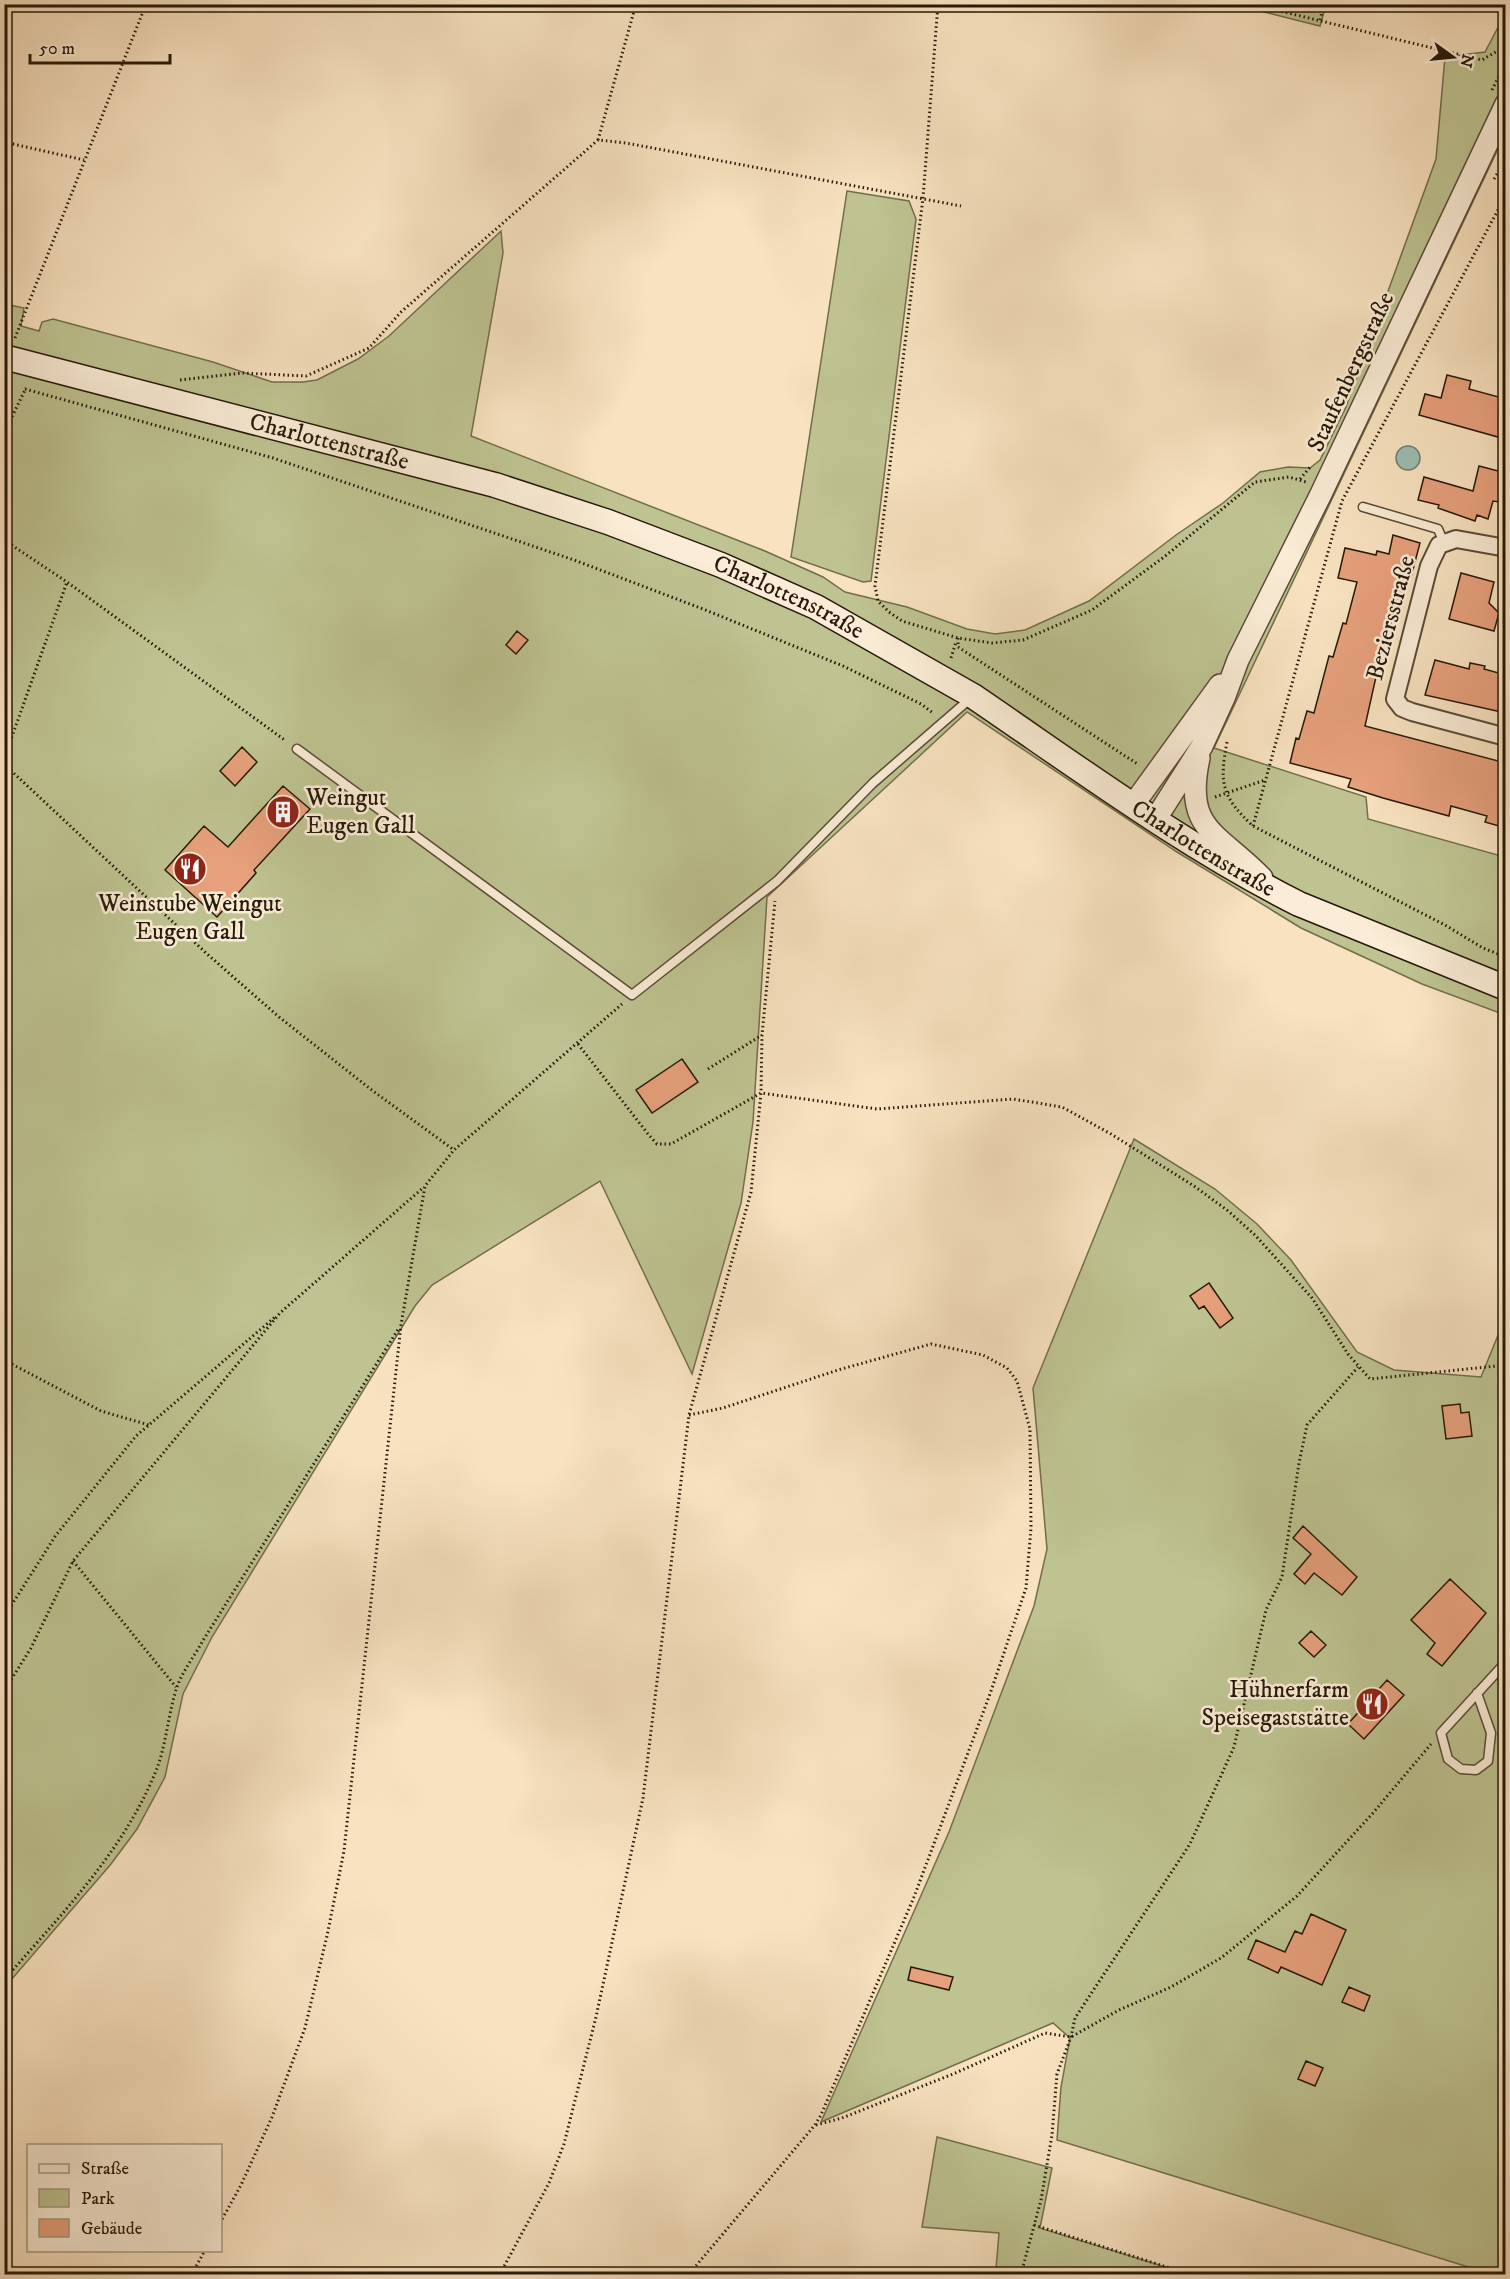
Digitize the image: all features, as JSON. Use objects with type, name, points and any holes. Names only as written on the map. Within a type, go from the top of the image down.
[{"type":"main road","name":"Charlottenstraße","points":[[6,357],[495,485],[608,522],[721,565],[816,607],[973,696],[1155,820],[1275,892],[1299,904],[1506,988]]},
{"type":"street","name":"Staufenbergstraße","points":[[1155,820],[1202,746],[1238,660],[1322,492],[1506,104]]},
{"type":"street","name":"Beziersstraße","points":[[1506,548],[1456,539],[1444,543],[1434,552],[1395,699],[1402,708],[1506,737]]},
{"type":"street","name":"Staufenbergstraße","points":[[1133,805],[1238,660]]},
{"type":"street","name":"Staufenbergstraße","points":[[1202,746],[1194,781],[1198,815],[1220,842],[1253,868],[1275,892]]},
{"type":"lane","name":"Beziersstraße","points":[[1363,507],[1437,529],[1444,543]]},
{"type":"lane","points":[[297,749],[632,995],[777,881],[873,783],[973,696]]},
{"type":"lane","points":[[1477,1693],[1491,1733],[1488,1761],[1476,1770],[1461,1769],[1448,1759],[1441,1733],[1477,1693],[1506,1662]]},
{"type":"path","points":[[6,357],[146,4]]},
{"type":"path","points":[[149,394],[171,381],[212,376],[242,373],[306,376],[369,348],[401,312],[598,140],[636,4]]},
{"type":"path","points":[[938,4],[923,198],[875,585],[878,601],[902,621],[958,638],[992,643],[1023,640],[1092,610],[1164,557],[1255,482],[1289,477],[1363,507]]},
{"type":"path","points":[[1251,4],[1482,60],[1499,50],[1506,39]]},
{"type":"path","points":[[1320,20],[1324,4]]},
{"type":"path","points":[[598,140],[626,143],[961,206]]},
{"type":"path","points":[[4,142],[84,160]]},
{"type":"path","points":[[1489,189],[1506,159]]},
{"type":"path","points":[[4,433],[30,380]]},
{"type":"path","points":[[26,389],[273,458],[573,560],[703,609],[843,666],[921,704],[945,720]]},
{"type":"path","points":[[4,540],[67,582],[297,749]]},
{"type":"path","points":[[67,582],[4,762],[206,953],[279,1017],[373,1091],[454,1150]]},
{"type":"path","points":[[958,638],[958,647],[1148,771]]},
{"type":"path","points":[[1228,735],[1223,764],[1225,795],[1253,825],[1445,925],[1483,948],[1506,957]]},
{"type":"path","points":[[1225,795],[1265,780]]},
{"type":"path","points":[[500,2274],[549,2183],[564,2144],[596,2017],[644,1798],[689,1415],[750,1192],[761,1093],[762,1035],[777,881]]},
{"type":"path","points":[[4,1617],[56,1535],[136,1436],[425,1186],[454,1150],[632,995]]},
{"type":"path","points":[[708,1069],[762,1035]]},
{"type":"path","points":[[578,1044],[657,1144],[670,1144],[761,1093],[876,1109],[1013,1098],[1062,1107],[1111,1134],[1194,1186],[1227,1210],[1255,1235],[1312,1298],[1358,1367],[1370,1379],[1506,1365]]},
{"type":"path","points":[[222,2220],[242,2185],[272,2117],[305,2028],[334,1904],[344,1851],[400,1325],[425,1186]]},
{"type":"path","points":[[4,1691],[31,1648],[73,1561],[280,1312]]},
{"type":"path","points":[[4,1980],[87,1883],[132,1819],[154,1778],[168,1732],[176,1688],[202,1642],[400,1325]]},
{"type":"path","points":[[689,1415],[723,1408],[838,1370],[931,1344],[983,1355],[1006,1368],[1017,1381],[1030,1430],[1031,1528],[1026,1588],[990,1694],[914,1897],[821,2115],[689,2274]]},
{"type":"path","points":[[4,1360],[101,1411],[149,1425]]},
{"type":"path","points":[[1021,2274],[1041,2200],[1052,2135],[1057,2074],[1071,2037],[1075,2018],[1190,1844],[1234,1747],[1266,1610],[1282,1577],[1299,1462],[1307,1425],[1358,1367]]},
{"type":"path","points":[[73,1561],[176,1688]]},
{"type":"path","points":[[815,2125],[842,2118],[952,2074],[1045,2033],[1071,2037],[1119,2010],[1172,1987],[1221,1958],[1297,1896],[1441,1733]]},
{"type":"path","points":[[1034,2225],[1188,2274]]},
{"type":"path","points":[[192,2274],[204,2252]]},
{"type":"green space","points":[[1253,4],[1326,5],[1320,26],[1252,9]]},
{"type":"green space","points":[[1505,14],[1505,134],[1214,748],[1366,797],[1368,819],[1505,857],[1505,1015],[1422,984],[1301,928],[1177,852],[967,712],[767,897],[753,1122],[741,1203],[692,1374],[600,1181],[432,1285],[415,1306],[212,1637],[183,1694],[165,1777],[137,1829],[111,1864],[5,1987],[5,304],[24,308],[21,326],[39,331],[42,322],[53,319],[213,362],[272,382],[317,380],[358,359],[389,336],[501,231],[503,253],[471,436],[765,551],[823,577],[845,592],[907,607],[967,629],[995,634],[1025,630],[1089,601],[1176,535],[1223,503],[1260,472],[1288,467],[1310,468],[1320,460],[1346,407],[1436,159],[1445,57],[1485,52]]},
{"type":"green space","points":[[847,191],[909,201],[916,219],[871,581],[863,582],[791,557]]},
{"type":"green space","points":[[1134,1139],[1215,1189],[1257,1224],[1291,1260],[1357,1352],[1394,1370],[1481,1377],[1505,1318],[1505,2274],[1491,2274],[1057,2140],[1061,2087],[1070,2038],[1053,2023],[821,2122],[949,1832],[1034,1606],[1047,1549],[1033,1388]]},
{"type":"green space","points":[[937,2137],[1052,2168],[1040,2228],[1188,2274],[1017,2274],[996,2269],[999,2233],[922,2227]]},
{"type":"water","points":[[1408,446],[1417,449],[1420,458],[1417,467],[1408,470],[1399,467],[1396,458],[1399,449]]},
{"type":"building","points":[[1447,375],[1471,381],[1469,389],[1506,399],[1506,436],[1499,435],[1498,437],[1419,415],[1425,394],[1441,398]]},
{"type":"building","points":[[1479,466],[1506,473],[1499,502],[1493,501],[1488,519],[1477,515],[1475,521],[1438,508],[1439,505],[1418,500],[1424,477],[1473,491]]},
{"type":"building","points":[[1393,535],[1420,543],[1411,577],[1408,576],[1399,609],[1393,617],[1382,650],[1365,726],[1506,763],[1506,828],[1485,822],[1487,816],[1451,806],[1449,816],[1383,798],[1348,787],[1351,779],[1290,763],[1296,738],[1299,739],[1307,711],[1314,713],[1329,656],[1333,657],[1343,623],[1346,624],[1357,582],[1338,578],[1345,548],[1376,555],[1377,551],[1389,554]]},
{"type":"building","points":[[1461,573],[1494,582],[1489,603],[1499,613],[1494,631],[1449,619]]},
{"type":"building","points":[[517,631],[528,640],[516,654],[506,645]]},
{"type":"building","points":[[1435,660],[1469,669],[1470,663],[1485,666],[1484,669],[1506,675],[1506,713],[1425,695]]},
{"type":"building","points":[[242,747],[257,762],[235,786],[220,771]]},
{"type":"building","points":[[283,786],[310,809],[254,870],[256,873],[217,917],[165,870],[204,826],[228,847]]},
{"type":"building","points":[[682,1059],[698,1082],[652,1113],[636,1090]]},
{"type":"building","points":[[1209,1283],[1233,1318],[1220,1328],[1204,1306],[1199,1309],[1190,1296]]},
{"type":"building","points":[[1460,1404],[1461,1413],[1469,1412],[1472,1436],[1446,1439],[1442,1406]]},
{"type":"building","points":[[1303,1526],[1357,1577],[1342,1595],[1314,1573],[1305,1584],[1294,1574],[1311,1554],[1293,1538]]},
{"type":"building","points":[[1450,1579],[1486,1613],[1442,1666],[1427,1654],[1435,1643],[1411,1620]]},
{"type":"building","points":[[1311,1631],[1326,1645],[1314,1657],[1299,1643]]},
{"type":"building","points":[[1387,1680],[1404,1695],[1364,1739],[1348,1724]]},
{"type":"building","points":[[1311,1914],[1346,1930],[1322,1985],[1281,1967],[1278,1973],[1248,1959],[1256,1940],[1285,1952],[1295,1931],[1302,1934]]},
{"type":"building","points":[[911,1967],[953,1977],[949,1990],[908,1980]]},
{"type":"building","points":[[1349,1987],[1370,1996],[1364,2011],[1342,2002]]},
{"type":"building","points":[[1306,2061],[1323,2068],[1315,2086],[1298,2079]]},
{"type":"place","name":"Weingut Eugen Gall","points":[[283,812]]},
{"type":"place","name":"Weinstube Weingut Eugen Gall","points":[[190,869]]},
{"type":"place","name":"Hühnerfarm Speisegaststätte","points":[[1372,1704]]}]
